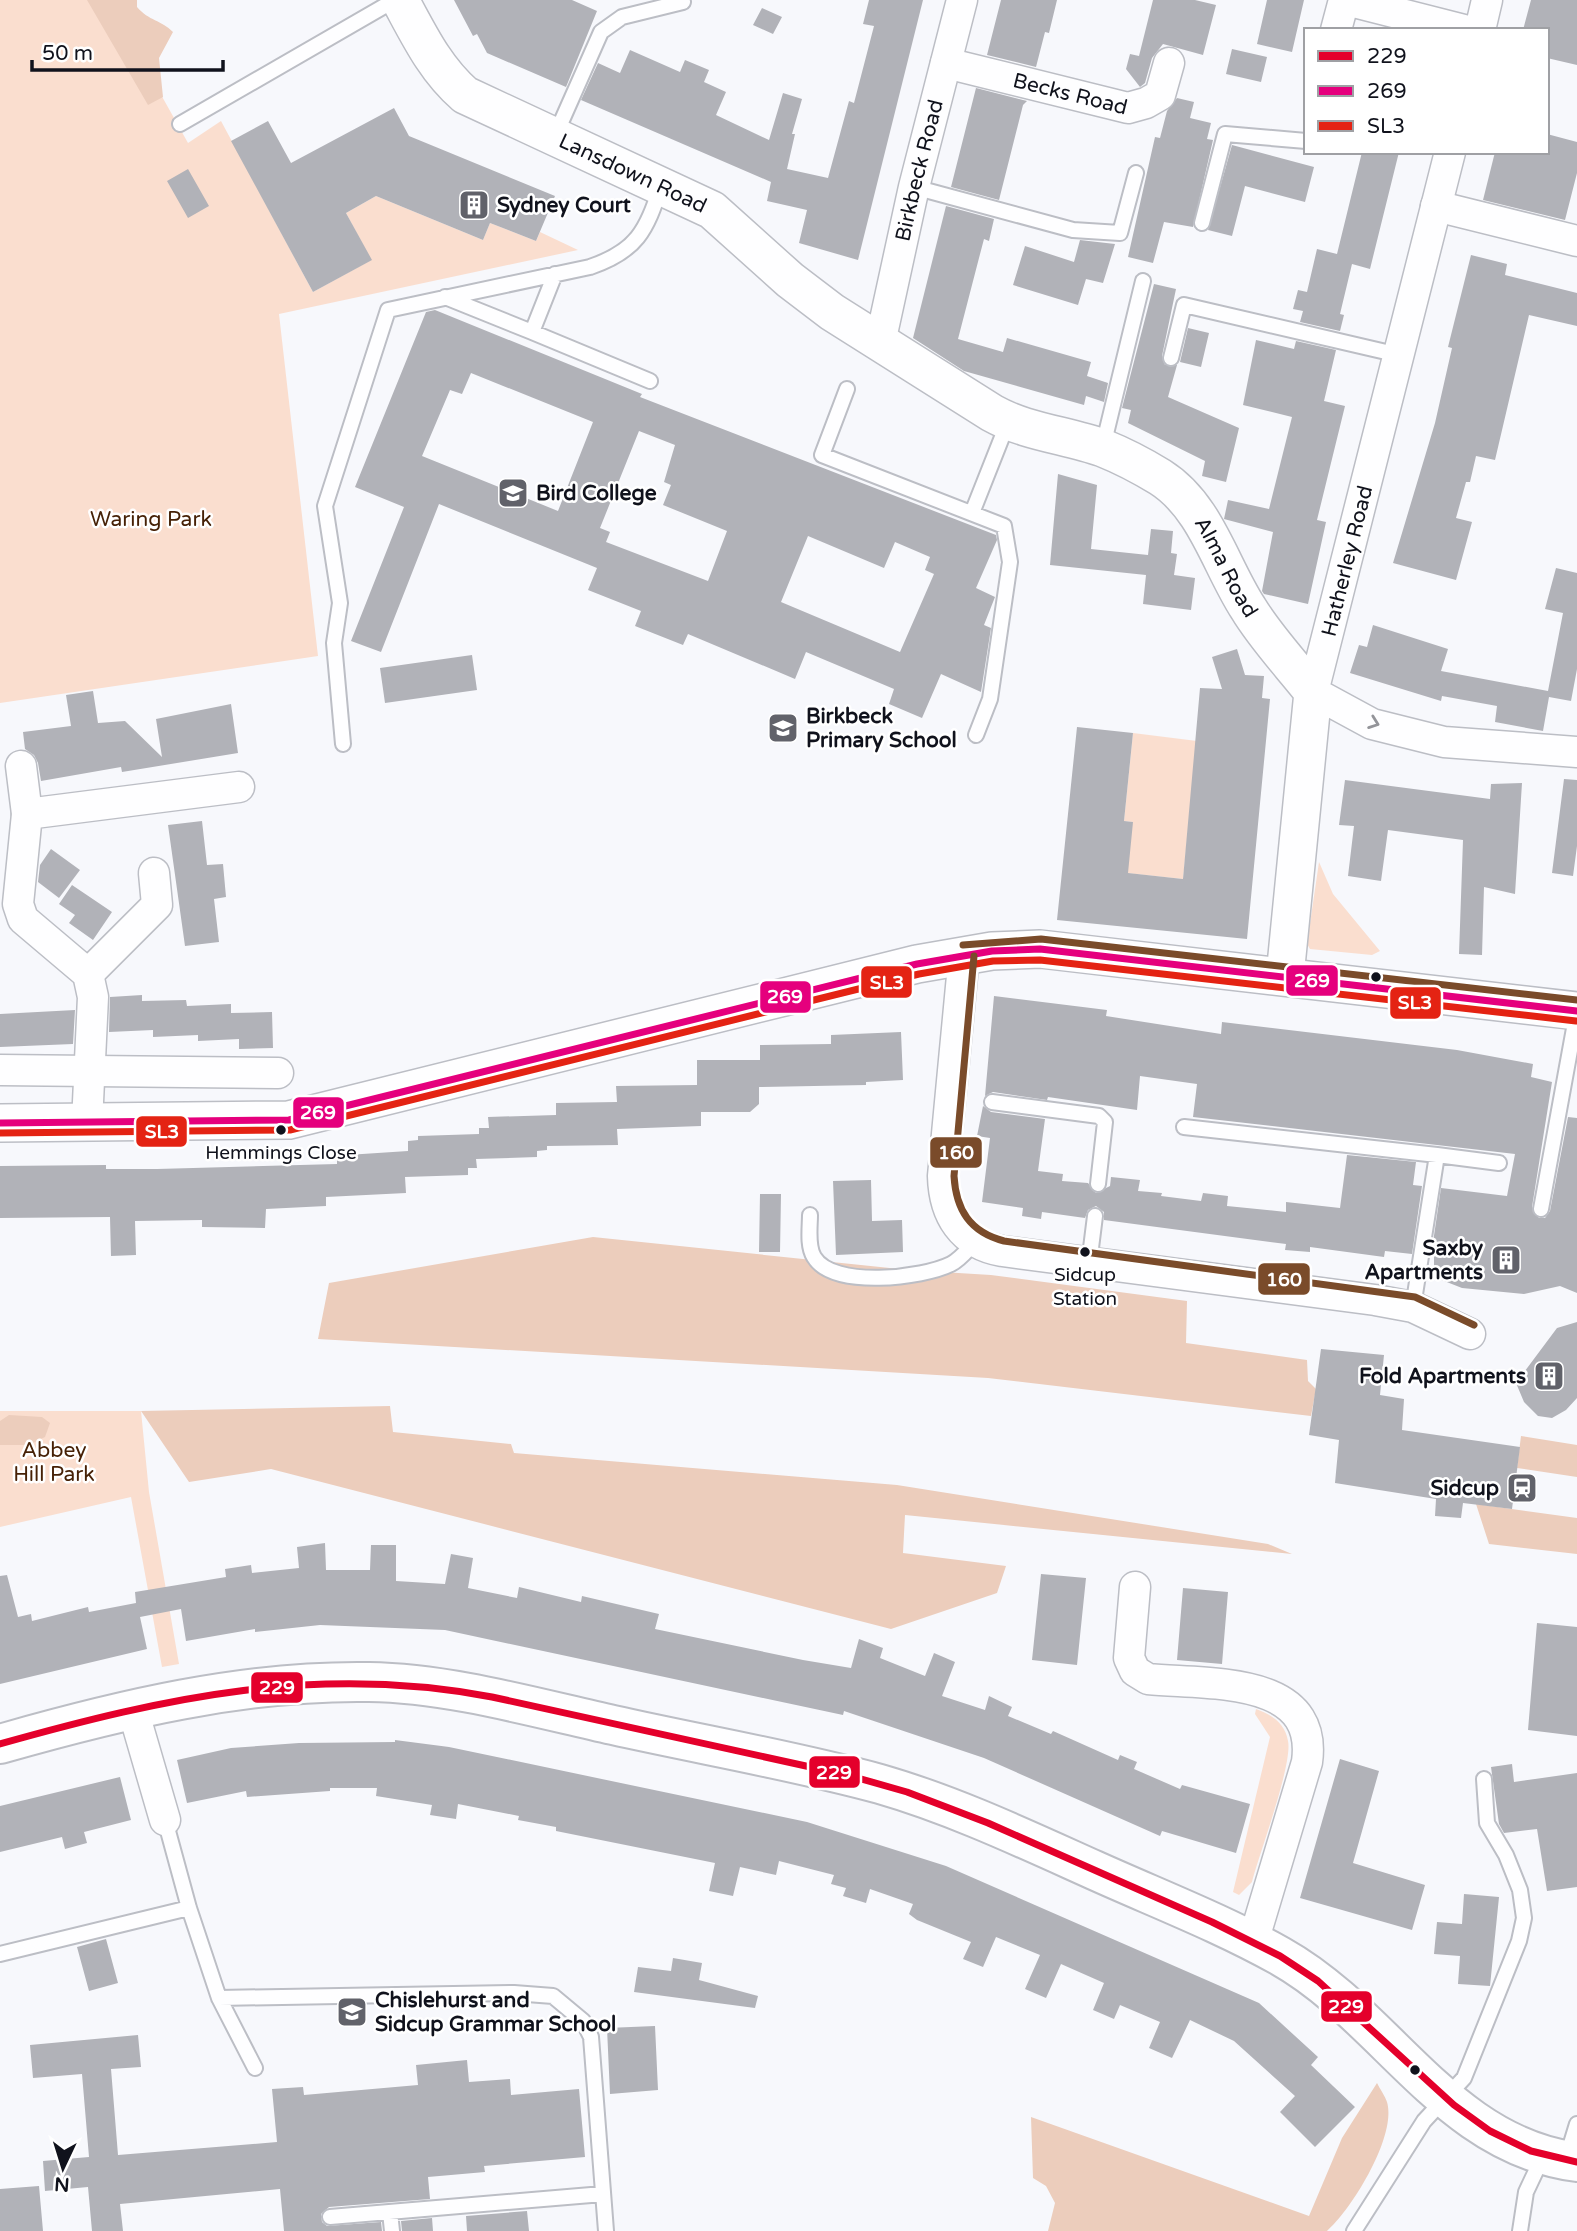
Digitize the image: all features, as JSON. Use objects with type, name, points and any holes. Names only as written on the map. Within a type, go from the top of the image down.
[{"type":"main road","points":[[0,1744],[133,1710],[229,1692],[314,1682],[366,1682],[454,1692],[547,1710],[884,1786],[1022,1839],[1253,1942],[1310,1976],[1446,2100],[1485,2131],[1510,2144],[1562,2160]]},
{"type":"street","name":"Lansdown Road","points":[[397,0],[432,58],[466,95],[662,184],[712,210],[790,280],[880,343]]},
{"type":"street","name":"Birkbeck Road","points":[[880,343],[914,187],[962,0]]},
{"type":"street","points":[[1337,28],[1345,0],[1456,28]]},
{"type":"street","points":[[1480,28],[1487,0]]},
{"type":"street","name":"Becks Road","points":[[946,63],[1128,108],[1146,103],[1160,95],[1168,63]]},
{"type":"street","name":"Hatherley Road","points":[[1285,976],[1313,692],[1449,154]]},
{"type":"street","points":[[1436,206],[1577,241]]},
{"type":"street","name":"Alma Road","points":[[880,343],[1008,422],[1102,448],[1162,479],[1187,501],[1222,556],[1248,608],[1313,692],[1372,723],[1444,742],[1577,752]]},
{"type":"street","points":[[21,766],[27,814],[18,904],[23,919],[88,974],[93,997],[88,1123]]},
{"type":"street","points":[[27,814],[239,787]]},
{"type":"street","points":[[88,974],[157,905],[154,873]]},
{"type":"street","points":[[0,1124],[260,1121],[315,1115],[917,964],[964,955],[1040,949],[1577,1011]]},
{"type":"street","points":[[964,955],[944,1146],[943,1198],[950,1216],[965,1236],[984,1248],[1088,1264],[1318,1291],[1413,1307],[1470,1334]]},
{"type":"street","points":[[0,1070],[278,1073]]},
{"type":"street","points":[[1135,1587],[1129,1658],[1135,1671],[1148,1679],[1271,1694],[1295,1711],[1309,1735],[1307,1762],[1253,1942]]},
{"type":"street","points":[[133,1710],[165,1819]]},
{"type":"lane","points":[[180,124],[397,0]]},
{"type":"lane","points":[[555,136],[601,32],[622,18],[683,2]]},
{"type":"lane","points":[[1202,223],[1225,135],[1304,141]]},
{"type":"lane","points":[[914,187],[1073,230],[1120,233],[1136,173]]},
{"type":"lane","points":[[344,744],[334,643],[340,603],[325,506],[388,310],[555,274],[615,258],[637,241],[651,216],[662,184]]},
{"type":"lane","points":[[532,332],[555,274]]},
{"type":"lane","points":[[1102,448],[1143,281]]},
{"type":"lane","points":[[443,297],[650,381]]},
{"type":"lane","points":[[1171,358],[1184,305],[1399,355]]},
{"type":"lane","points":[[847,388],[822,455],[1004,526],[1010,562],[990,698],[976,734]]},
{"type":"lane","points":[[972,513],[1008,422]]},
{"type":"lane","points":[[1541,1209],[1577,1011]]},
{"type":"lane","points":[[992,1102],[1099,1116],[1105,1122],[1098,1184]]},
{"type":"lane","points":[[1184,1126],[1499,1163]]},
{"type":"lane","points":[[1413,1307],[1437,1155]]},
{"type":"lane","points":[[810,1215],[814,1258],[821,1265],[840,1272],[866,1277],[889,1279],[923,1275],[956,1262],[975,1242]]},
{"type":"lane","points":[[1088,1264],[1095,1216]]},
{"type":"lane","points":[[1354,2231],[1424,2121],[1464,2078],[1519,1941],[1524,1918],[1520,1890],[1487,1823],[1484,1779]]},
{"type":"lane","points":[[165,1819],[189,1908],[219,1998],[255,2068]]},
{"type":"lane","points":[[0,1954],[189,1908]]},
{"type":"lane","points":[[219,1998],[514,1993],[553,1996],[583,2021],[591,2037],[606,2231]]},
{"type":"lane","points":[[1520,2231],[1525,2192],[1562,2160],[1577,2124]]},
{"type":"lane","points":[[330,2217],[603,2194]]},
{"type":"lane","points":[[390,2212],[392,2231]]},
{"type":"green space","name":"Waring Park","points":[[0,0],[108,0],[188,143],[221,121],[313,292],[371,260],[346,213],[376,196],[483,240],[490,223],[536,241],[540,232],[578,250],[279,314],[318,656],[0,703]]},
{"type":"green space","points":[[1133,733],[1197,741],[1183,879],[1107,871],[1133,822],[1124,821]]},
{"type":"green space","points":[[1319,862],[1333,894],[1380,951],[1372,955],[1310,949],[1307,944]]},
{"type":"green space","name":"Abbey Hill Park","points":[[0,1411],[141,1411],[149,1492],[179,1664],[162,1667],[131,1497],[0,1527]]},
{"type":"green space","points":[[1256,1709],[1281,1725],[1288,1741],[1288,1753],[1281,1788],[1252,1882],[1239,1895],[1233,1892],[1270,1737],[1255,1714]]},
{"type":"shaded area","points":[[87,0],[137,0],[137,7],[142,12],[173,32],[159,58],[163,97],[148,105]]},
{"type":"shaded area","points":[[593,1237],[909,1270],[991,1275],[1187,1301],[1186,1343],[1307,1360],[1308,1381],[1316,1389],[1311,1416],[988,1378],[318,1339],[329,1283]]},
{"type":"shaded area","points":[[390,1406],[393,1432],[511,1444],[514,1453],[897,1485],[1268,1544],[1292,1554],[905,1515],[903,1553],[1006,1566],[997,1593],[891,1629],[271,1469],[189,1482],[141,1411]]},
{"type":"shaded area","points":[[9,1415],[42,1417],[50,1423],[45,1437],[29,1445],[0,1445],[0,1421]]},
{"type":"shaded area","points":[[1521,1436],[1577,1445],[1577,1477],[1517,1468]]},
{"type":"shaded area","points":[[1476,1504],[1577,1518],[1577,1554],[1489,1544]]},
{"type":"shaded area","points":[[1377,2083],[1387,2102],[1388,2116],[1379,2152],[1360,2189],[1327,2231],[1048,2231],[1055,2203],[1046,2186],[1033,2178],[1031,2117],[1309,2216],[1342,2138]]},
{"type":"building","points":[[454,0],[572,0],[597,11],[566,87],[487,53],[477,34],[473,36]]},
{"type":"building","points":[[869,0],[923,0],[858,260],[799,243],[807,210],[767,201],[771,182],[581,100],[598,63],[620,73],[630,50],[680,72],[685,60],[709,70],[704,82],[726,92],[716,115],[769,140],[783,93],[802,99],[792,134],[795,134],[787,169],[828,178],[849,101],[854,103],[874,26],[863,24]]},
{"type":"building","points":[[1001,0],[1057,0],[1049,33],[1045,32],[1036,67],[987,55]]},
{"type":"building","points":[[1153,0],[1195,0],[1216,5],[1203,55],[1163,44],[1152,58],[1145,83],[1140,87],[1126,69],[1130,54],[1139,56]]},
{"type":"building","points":[[1267,0],[1304,0],[1292,52],[1257,44]]},
{"type":"building","points":[[1531,0],[1577,0],[1577,65],[1549,58],[1549,28],[1524,28]]},
{"type":"building","points":[[762,8],[782,17],[773,34],[753,25]]},
{"type":"building","points":[[1232,49],[1267,57],[1261,82],[1226,74]]},
{"type":"building","points":[[976,88],[1027,101],[1023,105],[999,200],[951,187]]},
{"type":"building","points":[[1177,98],[1194,102],[1190,118],[1211,123],[1207,139],[1213,140],[1193,227],[1164,222],[1153,263],[1128,257],[1155,137],[1160,138],[1167,111]]},
{"type":"building","name":"Sydney Court","points":[[394,108],[409,136],[555,196],[536,241],[490,223],[483,240],[376,196],[346,213],[372,260],[313,292],[231,141],[268,121],[291,163]]},
{"type":"building","points":[[1549,135],[1577,142],[1577,173],[1565,220],[1483,200],[1494,154],[1549,154]]},
{"type":"building","points":[[1232,145],[1314,167],[1305,202],[1245,186],[1232,236],[1208,230]]},
{"type":"building","points":[[1362,154],[1399,154],[1370,269],[1352,264],[1340,314],[1344,315],[1340,331],[1300,322],[1303,311],[1293,309],[1298,290],[1307,292],[1317,249],[1337,254]]},
{"type":"building","points":[[188,169],[209,206],[188,218],[167,181]]},
{"type":"building","points":[[946,206],[994,219],[989,241],[984,239],[958,339],[1003,352],[1007,338],[1091,362],[1087,376],[1108,383],[1104,402],[1086,396],[1084,405],[964,371],[913,338]]},
{"type":"building","points":[[1080,240],[1115,244],[1103,283],[1086,279],[1078,305],[1013,285],[1025,246],[1074,262]]},
{"type":"building","points":[[1471,255],[1507,264],[1505,275],[1577,293],[1577,326],[1529,315],[1495,460],[1476,456],[1470,482],[1466,482],[1456,518],[1472,522],[1456,580],[1393,563],[1435,423],[1452,348],[1448,347]]},
{"type":"building","points":[[1154,284],[1176,289],[1162,356],[1165,365],[1177,365],[1168,397],[1239,428],[1226,482],[1202,476],[1205,461],[1128,423],[1131,410],[1122,408]]},
{"type":"building","points":[[435,310],[642,394],[640,397],[996,535],[997,540],[976,588],[995,597],[984,625],[991,628],[981,692],[941,674],[922,718],[889,704],[894,689],[806,652],[795,679],[688,634],[683,645],[635,626],[641,611],[588,590],[597,568],[439,504],[381,652],[351,641],[404,507],[355,487],[426,312]],"holes":[[[471,373],[593,422],[558,511],[422,456],[450,390],[462,394]],[[639,431],[675,445],[664,482],[671,485],[663,505],[727,531],[708,581],[606,542],[610,532],[600,528]],[[808,536],[884,568],[895,542],[930,557],[925,570],[934,574],[900,652],[781,602]]]},
{"type":"building","points":[[1188,328],[1209,333],[1201,367],[1180,362]]},
{"type":"building","points":[[1256,340],[1294,349],[1296,341],[1336,350],[1324,401],[1345,406],[1317,520],[1326,522],[1308,604],[1264,594],[1262,591],[1273,532],[1224,519],[1228,500],[1269,509],[1292,417],[1243,405]]},
{"type":"building","points":[[1058,474],[1097,485],[1091,549],[1148,555],[1151,529],[1173,531],[1171,553],[1177,554],[1174,575],[1195,578],[1191,610],[1143,604],[1146,575],[1050,565]]},
{"type":"building","points":[[1556,568],[1577,573],[1577,669],[1571,701],[1549,697],[1543,731],[1495,722],[1497,706],[1442,696],[1441,701],[1350,673],[1359,645],[1367,647],[1373,625],[1448,649],[1441,671],[1548,691],[1563,613],[1545,609]]},
{"type":"building","points":[[1237,649],[1245,675],[1264,676],[1262,698],[1270,699],[1247,939],[1057,920],[1077,727],[1133,733],[1124,821],[1133,822],[1128,873],[1183,879],[1200,688],[1222,689],[1212,657]]},
{"type":"building","points":[[472,655],[477,690],[385,703],[380,668]]},
{"type":"building","points":[[93,691],[98,723],[125,721],[162,757],[156,719],[231,704],[238,753],[122,772],[121,767],[41,781],[34,755],[25,749],[23,732],[71,726],[66,695]]},
{"type":"building","points":[[1564,779],[1577,780],[1577,846],[1573,876],[1552,873]]},
{"type":"building","points":[[1345,780],[1490,799],[1491,784],[1522,783],[1515,894],[1484,887],[1482,955],[1459,954],[1463,840],[1388,830],[1381,881],[1348,876],[1354,826],[1339,825]]},
{"type":"building","points":[[202,821],[207,865],[223,864],[226,897],[214,899],[219,942],[185,946],[168,825]]},
{"type":"building","points":[[51,849],[80,870],[59,898],[38,882],[40,865]]},
{"type":"building","points":[[72,885],[112,912],[93,940],[69,923],[75,915],[59,904]]},
{"type":"building","points":[[142,995],[142,1001],[186,1000],[187,1006],[231,1004],[231,1013],[272,1012],[273,1048],[239,1049],[239,1039],[198,1041],[198,1035],[153,1037],[153,1030],[109,1032],[110,997]]},
{"type":"building","points":[[994,996],[1107,1010],[1106,1016],[1221,1034],[1222,1022],[1457,1050],[1533,1064],[1531,1077],[1552,1082],[1532,1207],[1539,1218],[1545,1218],[1550,1211],[1568,1117],[1577,1118],[1577,1293],[1560,1286],[1524,1294],[1462,1288],[1434,1277],[1434,1256],[1431,1256],[1441,1188],[1507,1196],[1515,1154],[1193,1117],[1197,1084],[1140,1076],[1137,1110],[1048,1097],[1047,1100],[993,1092],[985,1096]]},
{"type":"building","points":[[75,1010],[73,1044],[0,1047],[0,1014]]},
{"type":"building","points":[[901,1032],[903,1080],[866,1082],[866,1085],[759,1087],[759,1104],[750,1112],[701,1112],[701,1126],[617,1129],[618,1145],[547,1146],[547,1150],[537,1151],[537,1157],[476,1159],[477,1168],[468,1168],[468,1175],[405,1177],[406,1193],[326,1197],[326,1206],[266,1209],[265,1228],[202,1227],[202,1220],[135,1221],[136,1255],[111,1256],[110,1217],[0,1218],[0,1166],[106,1165],[106,1169],[157,1169],[337,1164],[337,1160],[347,1159],[347,1155],[408,1151],[408,1141],[418,1140],[418,1136],[479,1134],[479,1128],[489,1128],[488,1117],[556,1115],[556,1103],[617,1102],[616,1086],[697,1085],[697,1060],[760,1060],[760,1045],[831,1044],[831,1035]]},
{"type":"building","points":[[983,1106],[991,1112],[1045,1119],[1038,1171],[1063,1174],[1062,1181],[1088,1183],[1096,1193],[1110,1186],[1111,1177],[1140,1180],[1138,1191],[1162,1193],[1161,1196],[1201,1201],[1203,1193],[1228,1196],[1227,1206],[1286,1212],[1286,1202],[1340,1208],[1347,1155],[1416,1162],[1413,1185],[1422,1186],[1412,1254],[1385,1251],[1384,1257],[1310,1247],[1310,1252],[1285,1250],[1286,1244],[1104,1220],[1104,1212],[1096,1206],[1088,1210],[1085,1218],[1042,1212],[1041,1219],[1022,1216],[1023,1208],[982,1202],[990,1138],[977,1136]]},
{"type":"building","points":[[871,1180],[872,1221],[902,1220],[903,1252],[836,1255],[833,1181]]},
{"type":"building","points":[[760,1194],[781,1194],[780,1252],[759,1252]]},
{"type":"building","name":"Fold Apartments","points":[[1577,1322],[1577,1398],[1566,1410],[1552,1418],[1538,1416],[1524,1402],[1516,1383],[1557,1328]]},
{"type":"building","points":[[1321,1349],[1384,1355],[1380,1395],[1404,1399],[1402,1430],[1520,1447],[1512,1509],[1463,1503],[1461,1518],[1435,1516],[1436,1499],[1335,1483],[1339,1440],[1309,1435]]},
{"type":"building","points":[[325,1543],[326,1570],[370,1570],[371,1545],[396,1545],[396,1581],[445,1584],[451,1554],[473,1558],[468,1588],[517,1598],[519,1587],[581,1602],[582,1596],[659,1614],[655,1629],[803,1660],[851,1668],[859,1639],[883,1648],[880,1658],[925,1676],[934,1653],[955,1662],[942,1696],[985,1710],[989,1696],[1012,1707],[1008,1716],[1051,1734],[1053,1731],[1118,1760],[1120,1755],[1137,1762],[1134,1769],[1180,1789],[1182,1785],[1250,1804],[1236,1853],[1162,1831],[1160,1836],[984,1758],[844,1711],[843,1715],[445,1630],[320,1625],[255,1632],[255,1629],[186,1641],[181,1609],[140,1617],[147,1649],[0,1684],[0,1576],[7,1575],[18,1617],[31,1614],[32,1621],[88,1607],[89,1612],[136,1603],[135,1592],[226,1577],[225,1569],[251,1565],[252,1573],[299,1568],[297,1547]]},
{"type":"building","points":[[1041,1574],[1086,1578],[1077,1665],[1032,1660]]},
{"type":"building","points":[[1183,1588],[1228,1592],[1222,1664],[1177,1660]]},
{"type":"building","points":[[1537,1623],[1577,1627],[1577,1736],[1528,1730]]},
{"type":"building","points":[[395,1740],[449,1747],[807,1822],[946,1866],[1259,2003],[1318,2057],[1311,2065],[1355,2107],[1315,2147],[1280,2112],[1295,2096],[1234,2041],[1190,2020],[1172,2058],[1149,2048],[1160,2022],[1120,2005],[1114,2019],[1093,2010],[1104,1983],[1061,1964],[1046,1998],[1025,1989],[1040,1955],[996,1937],[983,1967],[963,1959],[971,1942],[917,1920],[909,1914],[913,1904],[870,1889],[866,1903],[843,1896],[846,1888],[831,1884],[834,1875],[779,1861],[776,1875],[740,1867],[733,1896],[709,1891],[715,1863],[556,1831],[556,1827],[518,1820],[519,1816],[458,1804],[456,1819],[430,1815],[432,1805],[376,1796],[377,1788],[330,1788],[330,1791],[247,1797],[246,1791],[187,1803],[177,1760],[231,1748]]},
{"type":"building","points":[[1340,1759],[1379,1771],[1353,1863],[1425,1885],[1412,1930],[1300,1898]]},
{"type":"building","points":[[1512,1764],[1514,1782],[1577,1773],[1577,1887],[1547,1891],[1537,1829],[1504,1833],[1499,1824],[1491,1767]]},
{"type":"building","points":[[120,1777],[131,1820],[84,1832],[87,1843],[65,1849],[62,1837],[0,1852],[0,1806]]},
{"type":"building","points":[[1464,1894],[1499,1897],[1490,1986],[1458,1984],[1460,1956],[1434,1954],[1437,1922],[1462,1924]]},
{"type":"building","points":[[106,1939],[118,1983],[89,1991],[77,1947]]},
{"type":"building","points":[[673,1958],[702,1963],[699,1980],[758,1996],[755,2008],[634,1992],[638,1967],[671,1971]]},
{"type":"building","points":[[655,2026],[658,2090],[610,2094],[607,2028]]},
{"type":"building","points":[[138,2035],[141,2067],[111,2069],[118,2155],[277,2142],[272,2089],[303,2087],[304,2095],[418,2085],[416,2065],[467,2060],[469,2082],[510,2079],[511,2095],[579,2089],[585,2157],[484,2166],[485,2172],[428,2177],[430,2199],[329,2207],[321,2214],[322,2222],[327,2226],[381,2222],[382,2231],[284,2231],[280,2189],[120,2204],[123,2231],[92,2231],[88,2187],[45,2191],[43,2161],[89,2157],[82,2074],[33,2078],[30,2045]]},
{"type":"building","points":[[39,2186],[43,2231],[0,2231],[0,2189]]},
{"type":"building","points":[[527,2211],[529,2231],[467,2231],[466,2216]]},
{"type":"building","points":[[432,2218],[433,2231],[402,2231],[401,2221]]},
{"type":"transit line","name":"160","points":[[963,945],[1041,939],[1577,1000]]},
{"type":"transit line","name":"269","points":[[0,1123],[289,1120],[917,964],[992,951],[1040,949],[1577,1011]]},
{"type":"transit line","name":"160","points":[[974,956],[954,1176],[962,1209],[967,1218],[982,1232],[1004,1241],[1415,1297],[1474,1325]]},
{"type":"transit line","name":"SL3","points":[[0,1133],[290,1130],[919,974],[993,961],[1040,960],[1576,1021]]},
{"type":"transit line","name":"229","points":[[0,1744],[123,1712],[243,1690],[365,1684],[428,1688],[492,1697],[847,1775],[907,1792],[988,1823],[1212,1922],[1280,1956],[1318,1981],[1454,2105],[1490,2131],[1531,2151],[1577,2162]]},
{"type":"place","name":"Sydney Court","points":[[474,205]]},
{"type":"place","name":"Bird College","points":[[513,493]]},
{"type":"place","name":"Birkbeck Primary School","points":[[783,728]]},
{"type":"place","name":"Hemmings Close","points":[[281,1130]]},
{"type":"place","name":"Sidcup Station","points":[[1085,1252]]},
{"type":"place","name":"Saxby Apartments","points":[[1506,1260]]},
{"type":"place","name":"Fold Apartments","points":[[1549,1376]]},
{"type":"place","name":"Sidcup","points":[[1522,1488]]},
{"type":"place","name":"Chislehurst and Sidcup Grammar School","points":[[352,2012]]}]
